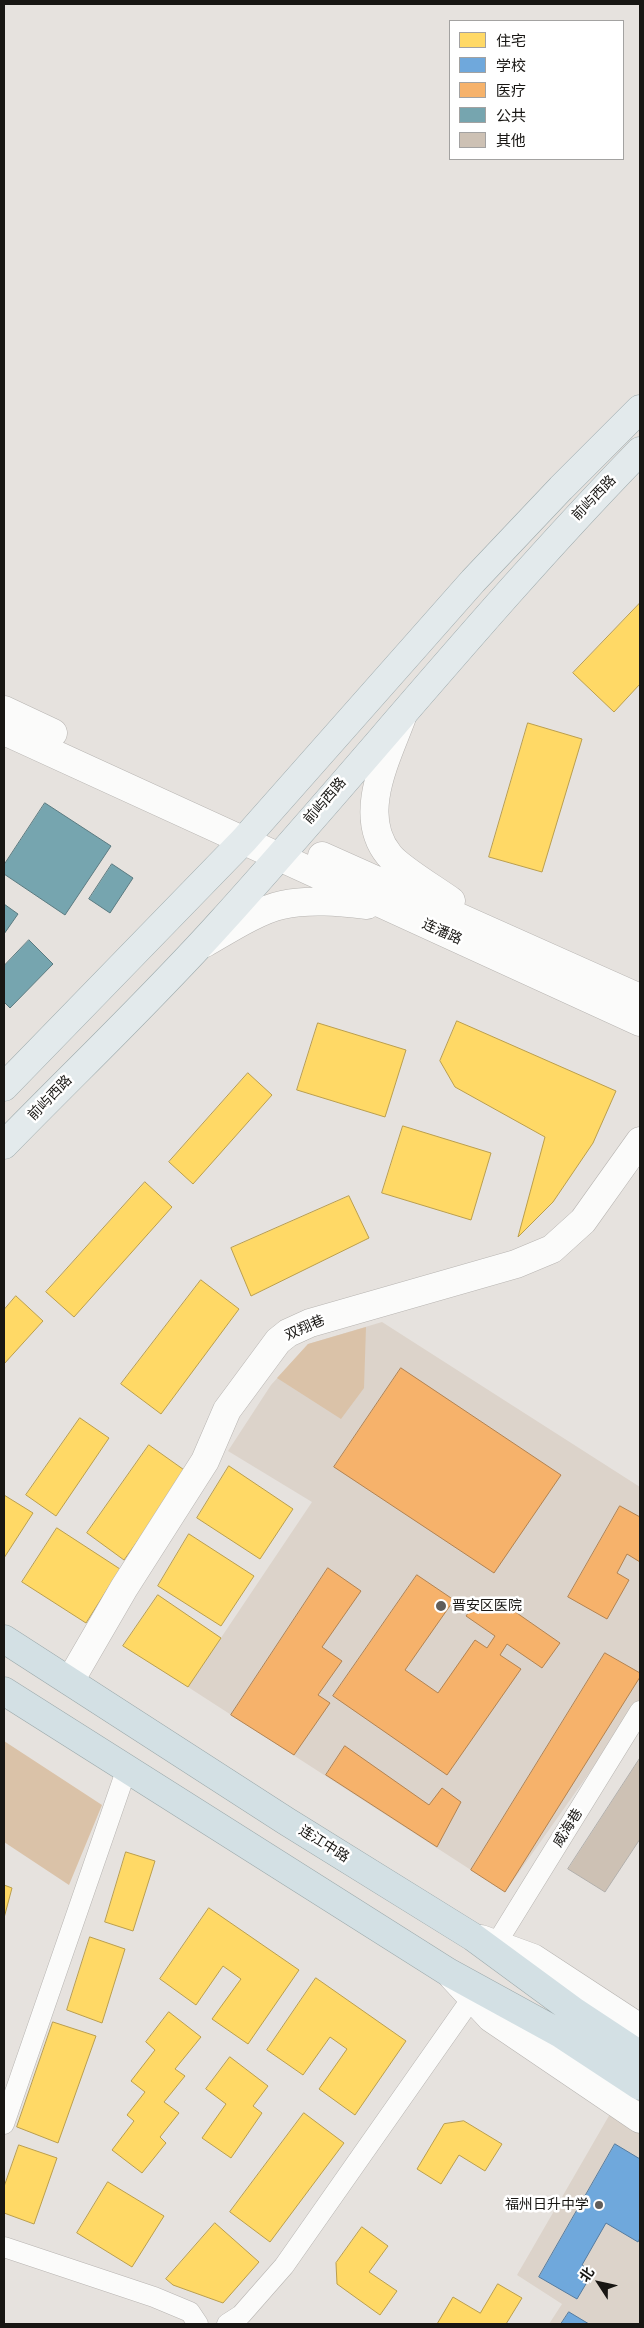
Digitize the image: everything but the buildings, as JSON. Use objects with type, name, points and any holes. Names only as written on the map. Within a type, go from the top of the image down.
[{"type":"highway","name":"连江中路","points":[[4,1639],[286,1821],[484,1940],[568,2023],[640,2086]]},
{"type":"highway","name":"连江中路","points":[[4,1691],[448,1972],[640,2055]]},
{"type":"main road","points":[[4,1087],[250,833],[473,581],[560,488],[640,409]]},
{"type":"main road","name":"前屿西路","points":[[4,1145],[197,948],[566,528],[640,451]]},
{"type":"main road","points":[[405,709],[376,786],[375,833],[389,856],[497,934]]},
{"type":"main road","points":[[4,710],[250,833]]},
{"type":"main road","points":[[4,731],[250,833]]},
{"type":"main road","name":"连潘路","points":[[250,833],[284,849],[497,934],[640,998]]},
{"type":"main road","name":"连潘路","points":[[284,849],[386,906],[640,1022]]},
{"type":"main road","points":[[197,948],[242,922],[281,905],[333,901],[386,906]]},
{"type":"main road","name":"双翔巷","points":[[70,1681],[124,1588],[205,1461],[227,1410],[278,1341],[288,1333],[310,1323],[516,1264],[552,1249],[583,1221],[640,1141]]},
{"type":"main road","points":[[484,1940],[533,1958],[640,2028]]},
{"type":"main road","points":[[448,1972],[491,2018],[640,2119]]},
{"type":"street","name":"威海巷","points":[[484,1940],[640,1711]]},
{"type":"street","points":[[4,2124],[127,1768]]},
{"type":"street","points":[[227,2324],[241,2315],[284,2266],[472,1998]]},
{"type":"street","points":[[4,2247],[154,2297],[190,2312],[198,2324]]},
{"type":"shaded area","name":"晋安区医院","points":[[382,1322],[640,1487],[640,1701],[505,1892],[188,1687],[312,1502],[228,1451],[271,1385],[308,1344]]},
{"type":"shaded area","points":[[366,1327],[364,1388],[341,1419],[277,1378],[308,1344]]},
{"type":"shaded area","points":[[4,1741],[102,1805],[69,1885],[4,1842]]},
{"type":"shaded area","name":"福州日升中学","points":[[610,2114],[640,2134],[640,2324],[549,2324],[562,2304],[517,2275]]},
{"type":"place","name":"晋安区医院","points":[[441,1606]]},
{"type":"place","name":"福州日升中学","points":[[599,2205]]}]
